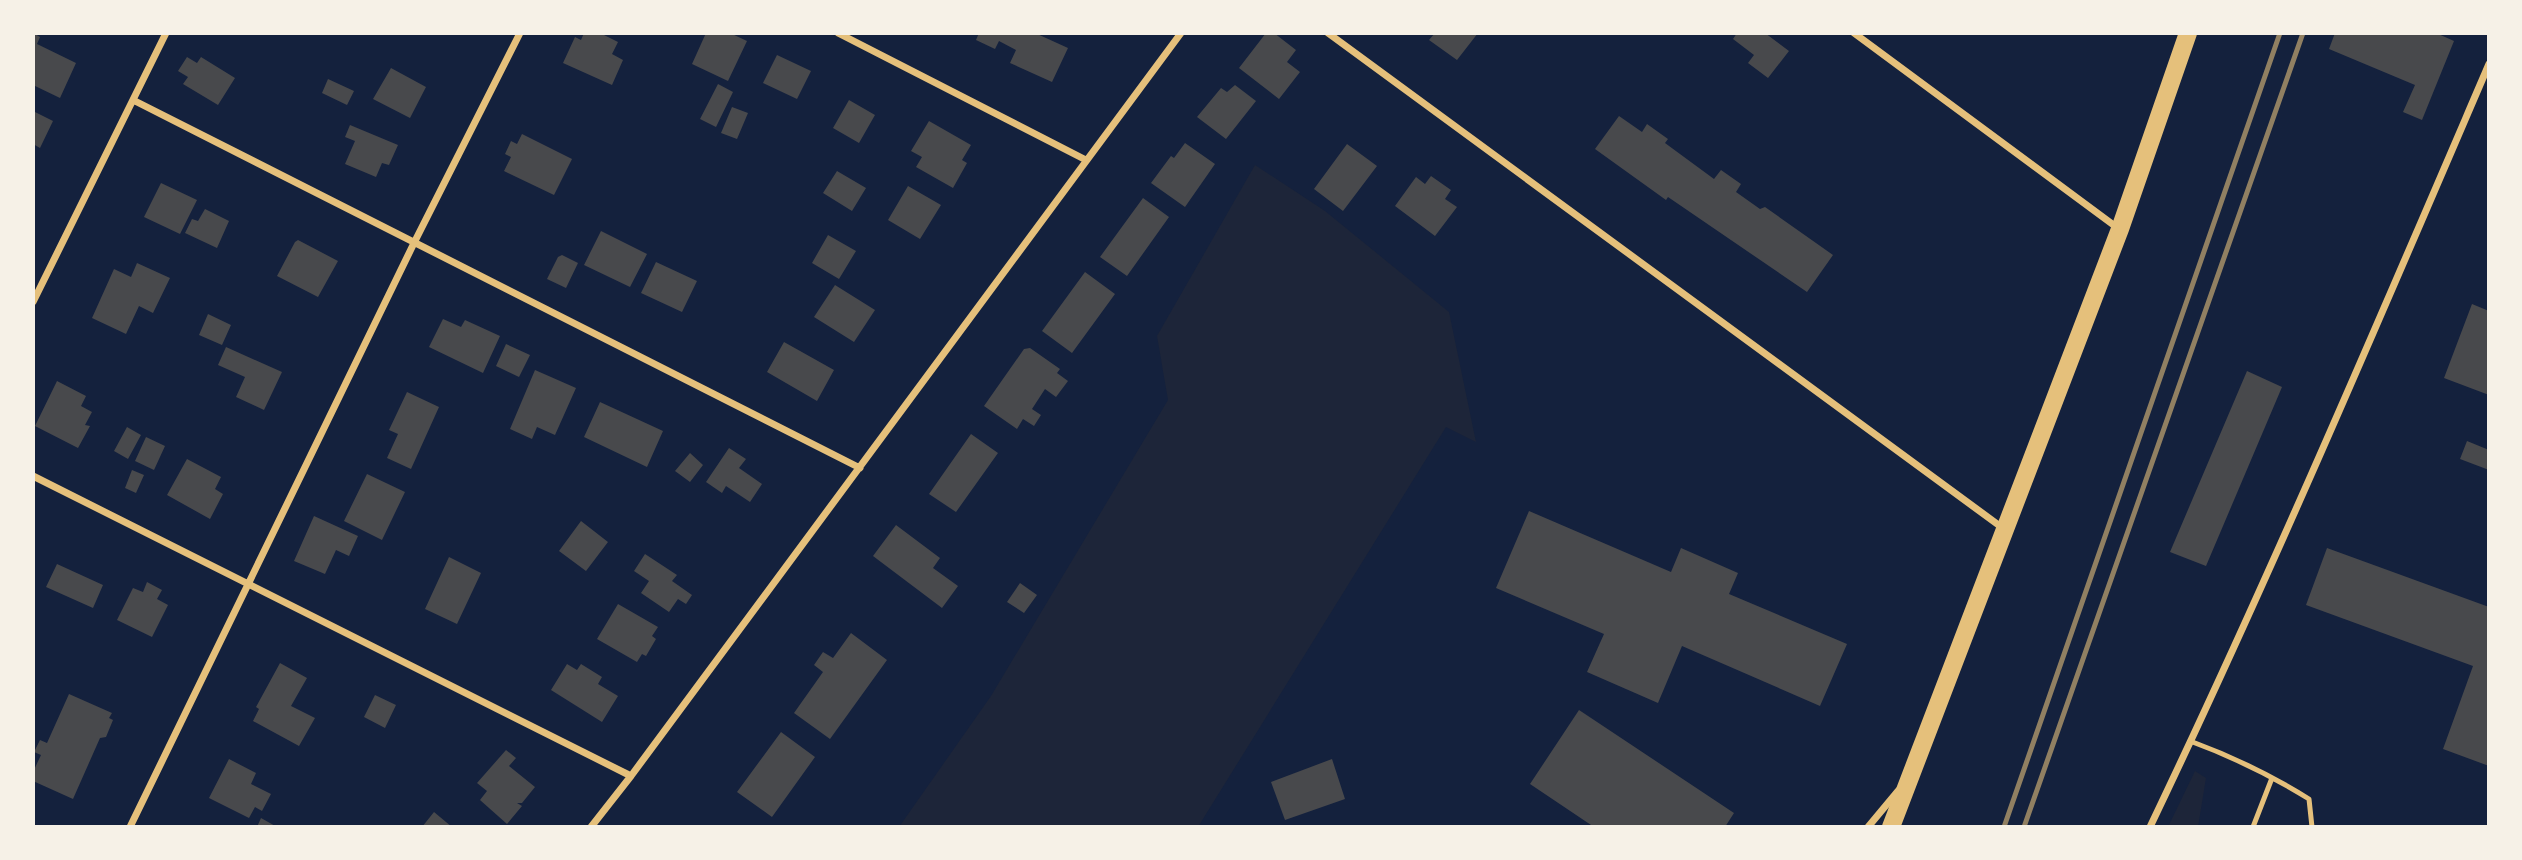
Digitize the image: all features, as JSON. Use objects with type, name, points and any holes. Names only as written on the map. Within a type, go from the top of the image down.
[{"type":"main road","points":[[1891,827],[2120,229],[2188,33]]},
{"type":"street","points":[[33,302],[166,33]]},
{"type":"street","points":[[130,827],[414,243],[520,33]]},
{"type":"street","points":[[838,33],[1086,160]]},
{"type":"street","points":[[591,827],[1181,33]]},
{"type":"street","points":[[1328,33],[2005,530]]},
{"type":"street","points":[[1854,33],[2120,229]]},
{"type":"street","points":[[2150,827],[2327,441],[2489,64]]},
{"type":"street","points":[[133,100],[860,468]]},
{"type":"street","points":[[33,476],[631,776]]},
{"type":"street","points":[[1868,827],[1909,777]]},
{"type":"lane","points":[[2190,741],[2272,778],[2309,799],[2312,827]]},
{"type":"lane","points":[[2253,827],[2272,778]]},
{"type":"shaded area","points":[[1255,165],[1325,211],[1449,312],[1476,442],[1446,427],[1198,827],[899,827],[991,696],[1168,400],[1157,336]]},
{"type":"shaded area","points":[[2195,771],[2206,778],[2198,827],[2168,827]]},
{"type":"building","points":[[33,33],[40,37],[37,44],[76,63],[60,98],[33,85]]},
{"type":"building","points":[[584,33],[600,33],[618,42],[612,54],[623,60],[612,85],[563,63],[575,37],[581,40]]},
{"type":"building","points":[[706,33],[730,33],[747,41],[728,81],[692,64]]},
{"type":"building","points":[[979,33],[1035,33],[1068,48],[1052,82],[1010,63],[1016,50],[999,41],[995,49],[976,40]]},
{"type":"building","points":[[1266,33],[1274,33],[1296,50],[1287,62],[1300,72],[1279,99],[1239,68]]},
{"type":"building","points":[[1435,33],[1478,33],[1457,60],[1429,40]]},
{"type":"building","points":[[1737,33],[1765,33],[1789,51],[1768,78],[1748,63],[1754,55],[1733,39]]},
{"type":"building","points":[[2335,33],[2436,33],[2454,41],[2422,120],[2403,112],[2415,85],[2329,49]]},
{"type":"building","points":[[777,55],[811,71],[797,99],[763,83]]},
{"type":"building","points":[[187,57],[197,63],[201,57],[235,78],[218,105],[183,84],[188,77],[178,71]]},
{"type":"building","points":[[391,68],[426,87],[410,118],[373,99]]},
{"type":"building","points":[[328,79],[354,91],[347,105],[322,93]]},
{"type":"building","points":[[718,84],[733,92],[716,127],[700,119]]},
{"type":"building","points":[[1235,85],[1256,101],[1226,139],[1197,117],[1221,88],[1227,92]]},
{"type":"building","points":[[849,100],[875,115],[859,143],[833,128]]},
{"type":"building","points":[[732,107],[748,113],[737,139],[721,133]]},
{"type":"building","points":[[33,111],[53,121],[40,148],[33,144]]},
{"type":"building","points":[[1619,116],[1642,132],[1647,124],[1668,139],[1665,143],[1714,179],[1721,170],[1741,184],[1736,192],[1760,209],[1765,207],[1833,255],[1807,292],[1668,197],[1666,200],[1595,149]]},
{"type":"building","points":[[929,121],[971,145],[962,160],[967,163],[953,188],[916,167],[922,157],[911,151]]},
{"type":"building","points":[[350,125],[398,145],[389,165],[382,163],[376,177],[345,164],[355,141],[345,137]]},
{"type":"building","points":[[522,134],[572,159],[554,195],[504,171],[511,157],[505,154],[511,141],[517,144]]},
{"type":"building","points":[[1185,143],[1215,164],[1185,207],[1151,183],[1171,156],[1174,158]]},
{"type":"building","points":[[1347,144],[1377,166],[1343,211],[1314,189]]},
{"type":"building","points":[[837,171],[866,188],[852,211],[823,193]]},
{"type":"building","points":[[1431,176],[1451,190],[1445,199],[1457,207],[1435,236],[1395,206],[1416,177],[1425,184]]},
{"type":"building","points":[[161,183],[197,200],[180,234],[144,217]]},
{"type":"building","points":[[908,186],[941,205],[920,239],[888,220]]},
{"type":"building","points":[[1143,198],[1169,217],[1127,276],[1100,257]]},
{"type":"building","points":[[205,209],[229,221],[217,248],[185,233],[192,219],[198,221]]},
{"type":"building","points":[[601,231],[647,254],[630,287],[584,265]]},
{"type":"building","points":[[828,235],[856,251],[839,279],[812,263]]},
{"type":"building","points":[[298,240],[338,261],[318,297],[277,276]]},
{"type":"building","points":[[562,255],[578,263],[566,288],[547,279],[558,257]]},
{"type":"building","points":[[656,262],[697,281],[682,312],[641,293]]},
{"type":"building","points":[[137,263],[170,278],[153,313],[139,306],[126,334],[92,318],[114,269],[131,277]]},
{"type":"building","points":[[1085,272],[1115,294],[1072,353],[1042,331]]},
{"type":"building","points":[[835,285],[875,310],[854,342],[814,317]]},
{"type":"building","points":[[2472,304],[2489,311],[2489,395],[2444,378]]},
{"type":"building","points":[[208,314],[231,325],[222,345],[199,335]]},
{"type":"building","points":[[443,319],[461,327],[465,320],[500,336],[483,373],[429,347]]},
{"type":"building","points":[[784,342],[834,370],[817,401],[767,372]]},
{"type":"building","points":[[506,344],[530,355],[519,377],[496,366]]},
{"type":"building","points":[[226,347],[282,372],[264,410],[236,397],[245,377],[218,365]]},
{"type":"building","points":[[1030,348],[1060,369],[1057,373],[1068,381],[1056,397],[1045,389],[1032,409],[1041,415],[1034,426],[1023,419],[1017,429],[984,406],[1024,349]]},
{"type":"building","points":[[535,370],[576,388],[555,435],[537,427],[532,439],[510,429]]},
{"type":"building","points":[[2247,371],[2282,387],[2206,566],[2170,552]]},
{"type":"building","points":[[57,381],[86,396],[81,406],[92,412],[85,425],[90,426],[78,448],[35,426]]},
{"type":"building","points":[[407,392],[439,407],[411,469],[387,458],[398,434],[389,430]]},
{"type":"building","points":[[600,402],[663,431],[647,467],[584,437]]},
{"type":"building","points":[[127,427],[141,435],[128,459],[114,451]]},
{"type":"building","points":[[971,434],[998,453],[956,512],[929,494]]},
{"type":"building","points":[[146,437],[165,446],[154,470],[135,461]]},
{"type":"building","points":[[2467,441],[2489,450],[2489,470],[2460,459]]},
{"type":"building","points":[[729,448],[746,459],[739,468],[762,484],[750,502],[726,486],[722,493],[706,482]]},
{"type":"building","points":[[690,453],[703,465],[690,482],[675,471]]},
{"type":"building","points":[[187,459],[221,477],[215,489],[223,494],[210,519],[167,495]]},
{"type":"building","points":[[132,470],[144,475],[136,493],[125,488]]},
{"type":"building","points":[[367,474],[405,492],[382,540],[344,521]]},
{"type":"building","points":[[1529,511],[1671,572],[1681,548],[1738,573],[1729,594],[1847,644],[1820,706],[1682,646],[1658,703],[1587,672],[1604,634],[1496,588]]},
{"type":"building","points":[[314,516],[358,536],[349,556],[336,550],[325,574],[294,561]]},
{"type":"building","points":[[581,521],[608,542],[586,571],[559,551]]},
{"type":"building","points":[[896,525],[940,558],[933,568],[958,586],[942,608],[873,556]]},
{"type":"building","points":[[2327,548],[2489,607],[2489,766],[2443,749],[2473,666],[2306,605]]},
{"type":"building","points":[[645,554],[677,575],[672,581],[692,595],[686,604],[678,599],[669,612],[641,593],[649,581],[634,571]]},
{"type":"building","points":[[449,557],[481,573],[457,624],[425,609]]},
{"type":"building","points":[[57,564],[103,585],[93,608],[46,587]]},
{"type":"building","points":[[147,582],[162,590],[157,599],[168,605],[152,637],[117,620],[133,588],[143,592]]},
{"type":"building","points":[[1020,583],[1037,595],[1024,613],[1007,602]]},
{"type":"building","points":[[618,604],[658,627],[652,636],[656,639],[646,656],[642,654],[637,662],[597,639]]},
{"type":"building","points":[[851,633],[887,660],[830,739],[794,713],[823,672],[814,665],[823,652],[833,658]]},
{"type":"building","points":[[280,663],[307,678],[291,706],[315,718],[299,746],[253,721],[259,709],[256,707]]},
{"type":"building","points":[[567,664],[577,670],[581,664],[602,677],[598,684],[618,696],[602,722],[551,690]]},
{"type":"building","points":[[69,694],[112,713],[109,718],[113,720],[106,737],[100,738],[73,799],[33,781],[33,772],[41,755],[34,752],[40,740],[47,743]]},
{"type":"building","points":[[375,695],[396,705],[385,728],[364,717]]},
{"type":"building","points":[[1579,710],[1734,813],[1725,827],[1594,827],[1530,784]]},
{"type":"building","points":[[781,732],[815,757],[772,817],[737,792]]},
{"type":"building","points":[[506,750],[516,758],[509,766],[535,787],[522,803],[517,803],[522,806],[507,824],[480,800],[487,791],[477,783]]},
{"type":"building","points":[[229,759],[256,773],[251,784],[271,794],[262,811],[255,807],[249,818],[209,798]]},
{"type":"building","points":[[1332,759],[1345,799],[1285,820],[1271,782]]},
{"type":"building","points":[[434,812],[452,827],[422,827]]},
{"type":"building","points":[[261,818],[277,827],[257,827]]},
{"type":"railway","points":[[2004,827],[2280,33]]},
{"type":"railway","points":[[2024,827],[2303,33]]}]
